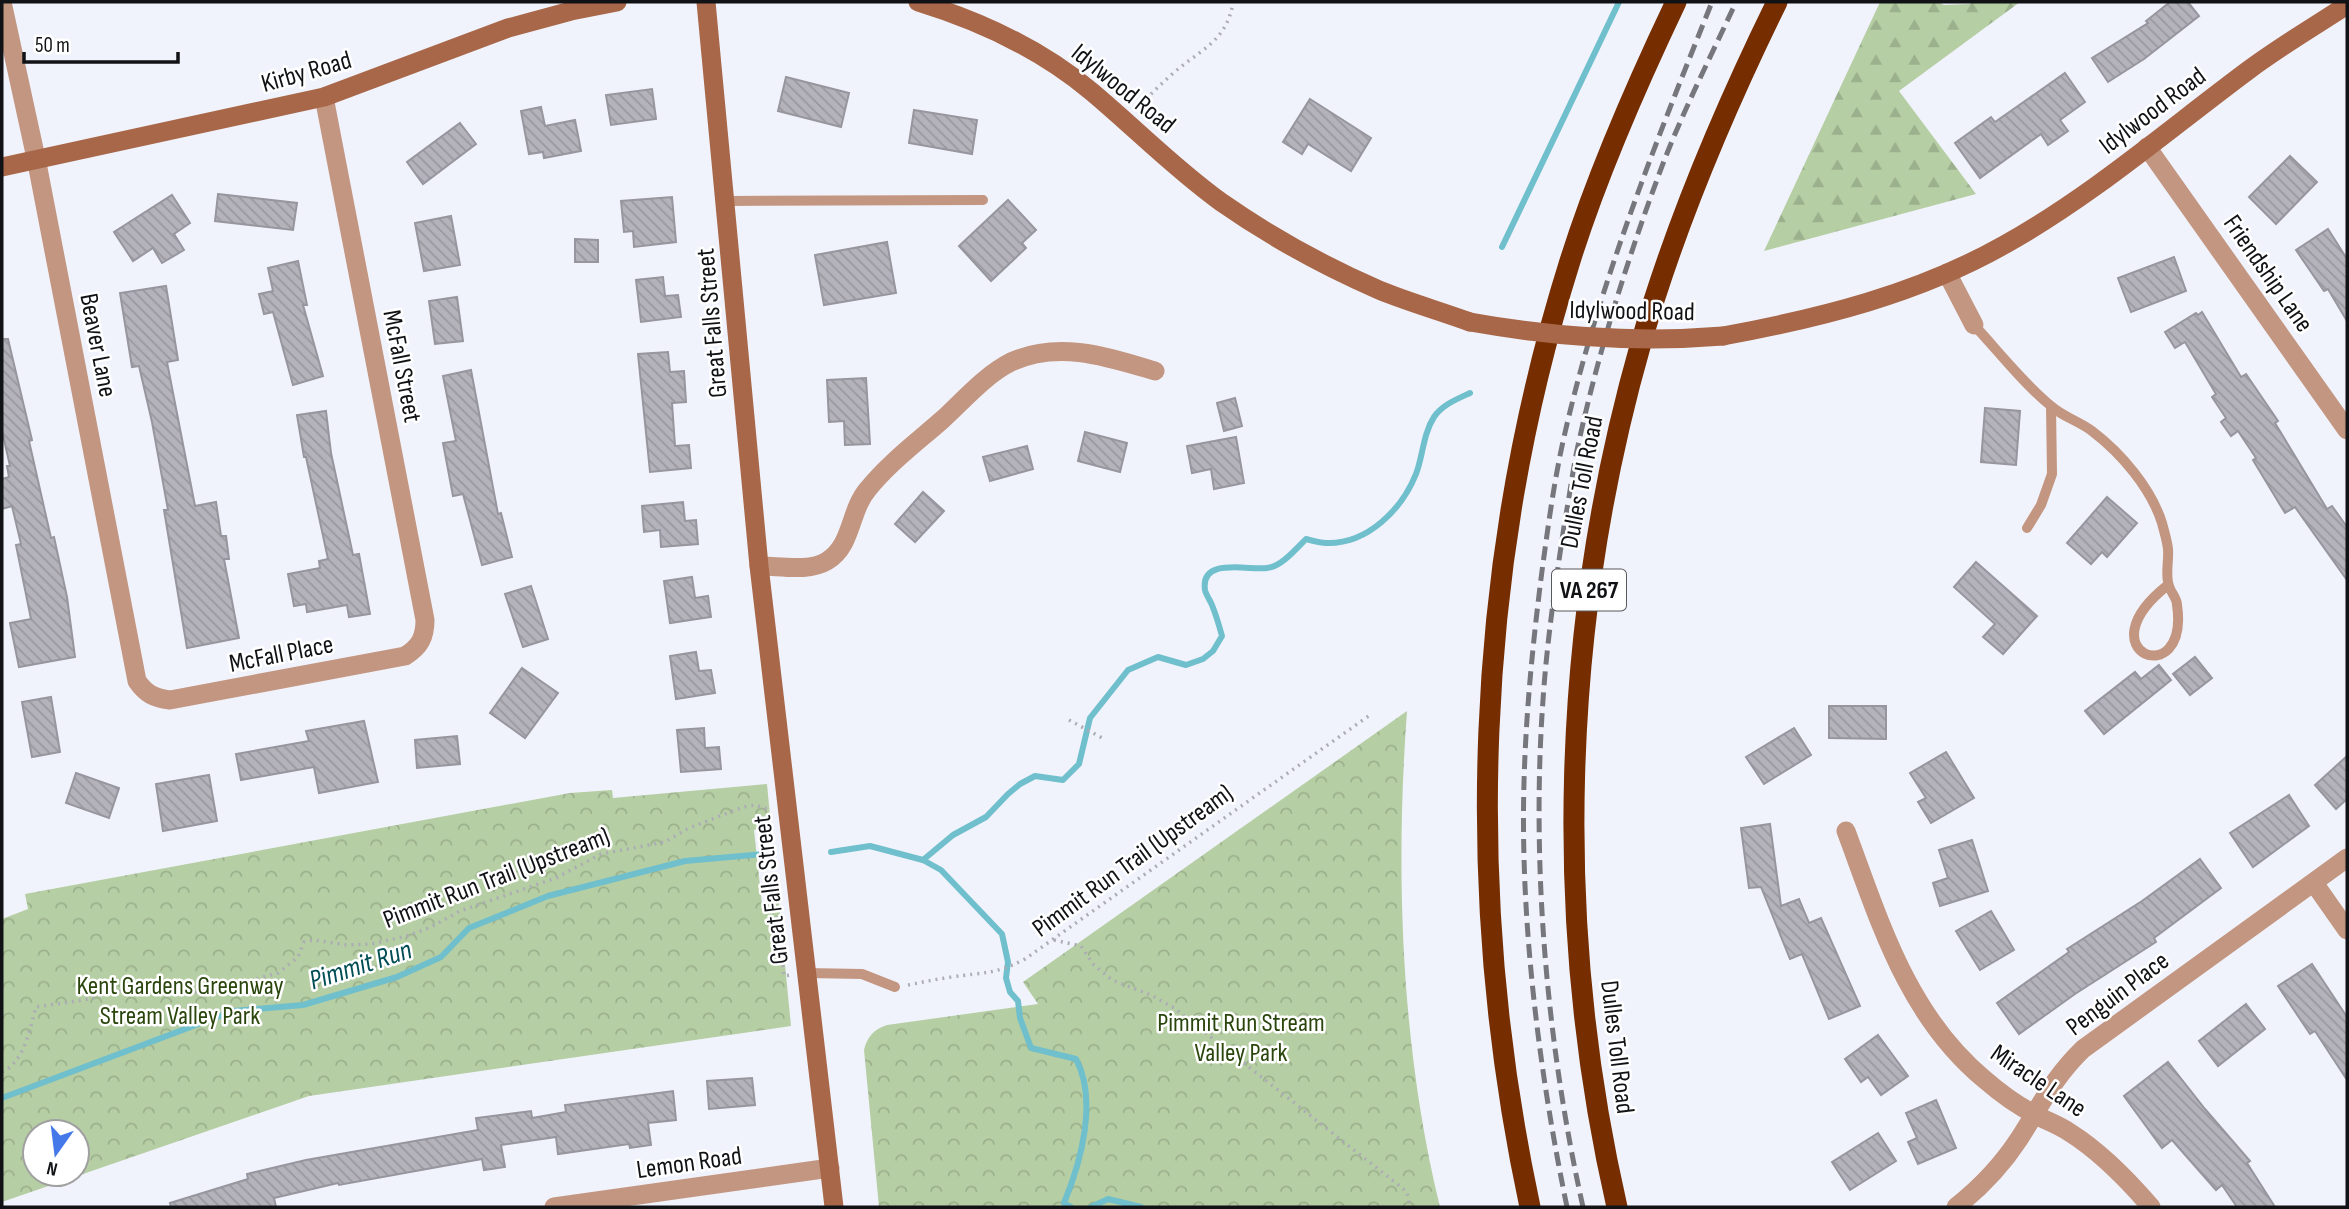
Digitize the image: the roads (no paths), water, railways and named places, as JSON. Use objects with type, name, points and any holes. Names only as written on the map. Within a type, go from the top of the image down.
[{"type":"highway","points":[[1530,1207],[1505,1069],[1490,912],[1487,761],[1498,612],[1507,540],[1526,432],[1560,294],[1582,225],[1620,126],[1676,2]]},
{"type":"highway","name":"Dulles Toll Road","points":[[1617,1207],[1600,1127],[1586,1030],[1574,858],[1577,723],[1591,575],[1620,424],[1653,304],[1697,181],[1777,2]]},
{"type":"main road","name":"Kirby Road","points":[[2,167],[324,97],[508,28],[617,2]]},
{"type":"main road","name":"Great Falls Street","points":[[706,2],[759,566],[834,1207]]},
{"type":"main road","name":"Idylwood Road","points":[[929,3],[980,24],[1028,48],[1060,68],[1091,91],[1151,145],[1220,201],[1306,256],[1381,291],[1470,321],[1532,333],[1670,341],[1723,336],[1794,323],[1854,307],[1947,273],[2004,245],[2070,205],[2253,67],[2347,5]]},
{"type":"street","name":"Beaver Lane","points":[[2,2],[37,158],[137,681],[145,701]]},
{"type":"street","name":"McFall Street","points":[[324,97],[425,620],[427,648]]},
{"type":"street","name":"Friendship Lane","points":[[2147,147],[2347,430]]},
{"type":"street","points":[[1947,273],[1974,325]]},
{"type":"street","points":[[759,566],[810,567],[824,563],[837,554],[846,541],[855,510],[867,489],[992,374],[1011,362],[1061,350],[1094,353],[1155,372]]},
{"type":"street","name":"McFall Place","points":[[145,701],[170,701],[405,656],[427,648]]},
{"type":"street","name":"Miracle Lane","points":[[1846,831],[1892,951],[1913,995],[1933,1026],[1957,1055],[1985,1080],[2034,1114],[2067,1130],[2094,1149],[2151,1207]]},
{"type":"street","name":"Penguin Place","points":[[1956,1207],[1994,1171],[2019,1139],[2045,1094],[2066,1065],[2083,1049],[2347,858]]},
{"type":"street","points":[[2314,883],[2347,930]]},
{"type":"street","name":"Lemon Road","points":[[554,1207],[830,1168]]},
{"type":"lane","points":[[725,201],[984,200]]},
{"type":"lane","points":[[1974,325],[2051,407],[2092,431],[2115,452],[2148,491],[2161,521],[2168,548],[2168,585],[2178,603],[2174,641],[2168,651],[2158,656],[2146,656],[2138,650],[2134,641],[2134,629],[2152,597],[2168,585]]},
{"type":"lane","points":[[2027,528],[2041,505],[2052,474],[2051,407]]},
{"type":"lane","points":[[806,973],[862,974],[895,987]]},
{"type":"waterway","points":[[1502,247],[1619,2]]},
{"type":"waterway","points":[[923,860],[953,835],[986,817],[1020,784],[1035,776],[1063,780],[1079,764],[1090,718],[1128,670],[1158,657],[1186,665],[1203,659],[1213,651],[1222,636],[1205,590],[1206,579],[1210,573],[1228,567],[1272,567],[1288,557],[1306,539],[1324,543],[1342,542],[1356,538],[1382,522],[1410,487],[1434,417],[1445,406],[1470,393]]},
{"type":"waterway","name":"Pimmit Run","points":[[831,852],[870,846],[923,860],[941,870],[1002,934],[1008,962],[1006,978],[1010,992],[1018,1001],[1020,1018],[1031,1048],[1076,1059],[1082,1075],[1086,1093],[1085,1131],[1064,1203],[1071,1207]]},
{"type":"waterway","name":"Pimmit Run","points":[[2,1098],[233,1011],[303,1005],[397,977],[441,957],[469,928],[548,896],[685,861],[765,854]]},
{"type":"waterway","name":"Pimmit Run","points":[[1091,1207],[1108,1199],[1141,1207]]},
{"type":"railway","points":[[1567,1207],[1540,1050],[1525,888],[1525,755],[1539,597],[1560,454],[1593,326],[1629,216],[1712,2]]},
{"type":"railway","points":[[1583,1207],[1570,1146],[1551,1019],[1541,890],[1540,763],[1552,610],[1577,451],[1596,370],[1617,299],[1664,161],[1736,2]]},
{"type":"park label","name":"Kent Gardens Greenway Stream Valley Park","points":[[180,1000]]},
{"type":"park label","name":"Pimmit Run Stream Valley Park","points":[[1241,1037]]}]
